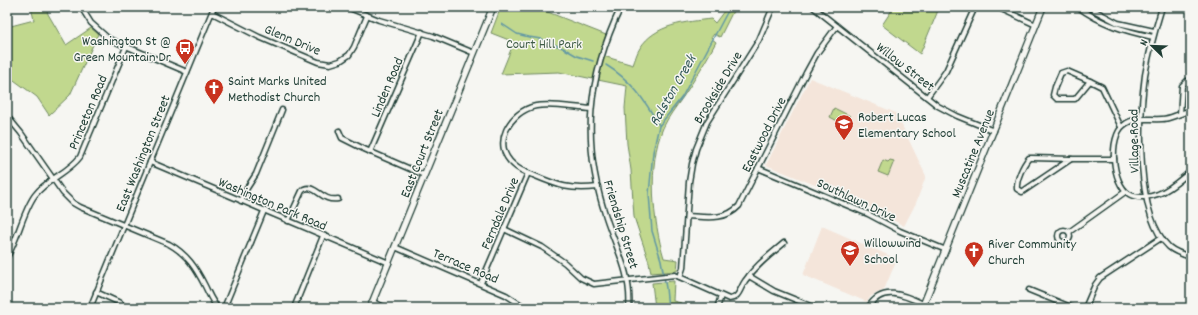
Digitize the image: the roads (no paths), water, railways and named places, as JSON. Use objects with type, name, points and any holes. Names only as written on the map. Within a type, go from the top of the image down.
[{"type":"main road","name":"East Court Street","points":[[371,305],[493,7]]},
{"type":"main road","name":"Muscatine Avenue","points":[[923,306],[1043,7]]},
{"type":"street","points":[[81,7],[91,23],[109,39],[187,72]]},
{"type":"street","name":"East Washington Street","points":[[90,308],[214,7]]},
{"type":"street","points":[[347,7],[367,16],[422,32],[474,53]]},
{"type":"street","name":"Friendship Street","points":[[621,7],[611,27],[596,76],[591,109],[591,137],[593,160],[606,218],[623,262],[628,280],[628,308]]},
{"type":"street","name":"Brookside Drive","points":[[680,277],[683,268],[691,171],[700,137],[716,105],[759,40],[773,7]]},
{"type":"street","name":"Willow Street","points":[[813,7],[949,113],[994,131]]},
{"type":"street","points":[[927,97],[946,71],[975,7]]},
{"type":"street","points":[[997,7],[1036,25]]},
{"type":"street","points":[[1078,7],[1095,19],[1106,24],[1128,32],[1153,37]]},
{"type":"street","points":[[1088,7],[1118,23],[1154,31]]},
{"type":"street","name":"Village Road","points":[[1162,7],[1154,31],[1145,76],[1142,119],[1143,165],[1146,196],[1153,222],[1161,238],[1173,250],[1191,257]]},
{"type":"street","name":"Glenn Drive","points":[[212,13],[260,37],[324,64],[335,63],[349,55],[367,16]]},
{"type":"street","name":"Eastwood Drive","points":[[687,216],[726,216],[732,212],[742,200],[817,53],[838,26]]},
{"type":"street","name":"Linden Road","points":[[370,152],[422,32]]},
{"type":"street","name":"Princeton Road","points":[[7,257],[34,196],[41,188],[71,167],[80,157],[126,47]]},
{"type":"street","points":[[1090,81],[1075,99],[1057,99],[1054,96],[1055,87],[1061,73],[1067,71],[1090,81],[1102,87],[1121,127]]},
{"type":"street","points":[[1180,114],[1182,86],[1187,81],[1191,81]]},
{"type":"street","points":[[591,109],[539,106],[527,109],[512,119],[503,138],[505,153],[514,166],[551,183],[564,187],[598,187]]},
{"type":"street","points":[[241,201],[256,174],[282,110]]},
{"type":"street","points":[[1191,110],[1162,120],[1142,119],[1129,121],[1121,127],[1115,139],[1114,159],[1118,180],[1125,192],[1134,196],[1146,196],[1162,192],[1191,171]]},
{"type":"street","points":[[7,116],[53,180],[73,203],[169,244],[184,254],[195,267],[212,301],[218,308]]},
{"type":"street","points":[[7,124],[12,121]]},
{"type":"street","points":[[339,131],[342,138],[370,152],[424,175]]},
{"type":"street","points":[[1071,159],[1023,192],[1017,189],[1016,184],[1025,162],[1029,158],[1114,159]]},
{"type":"street","name":"Washington Park Road","points":[[150,162],[388,263]]},
{"type":"street","name":"Southlawn Drive","points":[[758,168],[868,214],[900,231],[946,250]]},
{"type":"street","name":"Ferndale Drive","points":[[481,283],[528,173]]},
{"type":"street","points":[[288,221],[304,189],[311,188],[329,200],[338,200]]},
{"type":"street","points":[[1069,232],[1125,192]]},
{"type":"street","points":[[224,308],[264,210]]},
{"type":"street","points":[[504,229],[542,247],[584,280],[599,284],[675,275],[721,296],[732,299],[736,296],[754,268],[784,243]]},
{"type":"street","points":[[294,308],[323,236]]},
{"type":"street","points":[[1086,308],[1095,285],[1100,278],[1161,238]]},
{"type":"street","name":"Terrace Road","points":[[395,247],[481,283],[506,295],[526,308]]},
{"type":"street","points":[[749,276],[774,291],[816,308]]},
{"type":"street","points":[[1029,290],[1073,308]]},
{"type":"street","points":[[96,292],[111,298],[127,308]]},
{"type":"street","points":[[868,308],[876,299],[891,294],[901,294],[923,306],[932,308]]},
{"type":"street","points":[[717,308],[721,296]]},
{"type":"street","points":[[371,305],[386,308]]},
{"type":"waterway","name":"Ralston Creek","points":[[668,308],[661,260],[652,231],[649,194],[653,152],[659,126],[682,97],[730,7]]},
{"type":"waterway","points":[[502,24],[517,34],[541,39],[563,48],[577,56],[593,61]]},
{"type":"waterway","points":[[606,65],[623,77],[637,91],[659,125]]},
{"type":"place","name":"Washington St @ Green Mountain Dr","points":[[185,65]]},
{"type":"place","name":"Saint Marks United Methodist Church","points":[[214,105]]},
{"type":"place","name":"Robert Lucas Elementary School","points":[[844,141]]},
{"type":"place","name":"Willowwind School","points":[[850,267]]},
{"type":"place","name":"River Community Church","points":[[974,268]]},
{"type":"park label","name":"Court Hill Park","points":[[544,43]]}]
